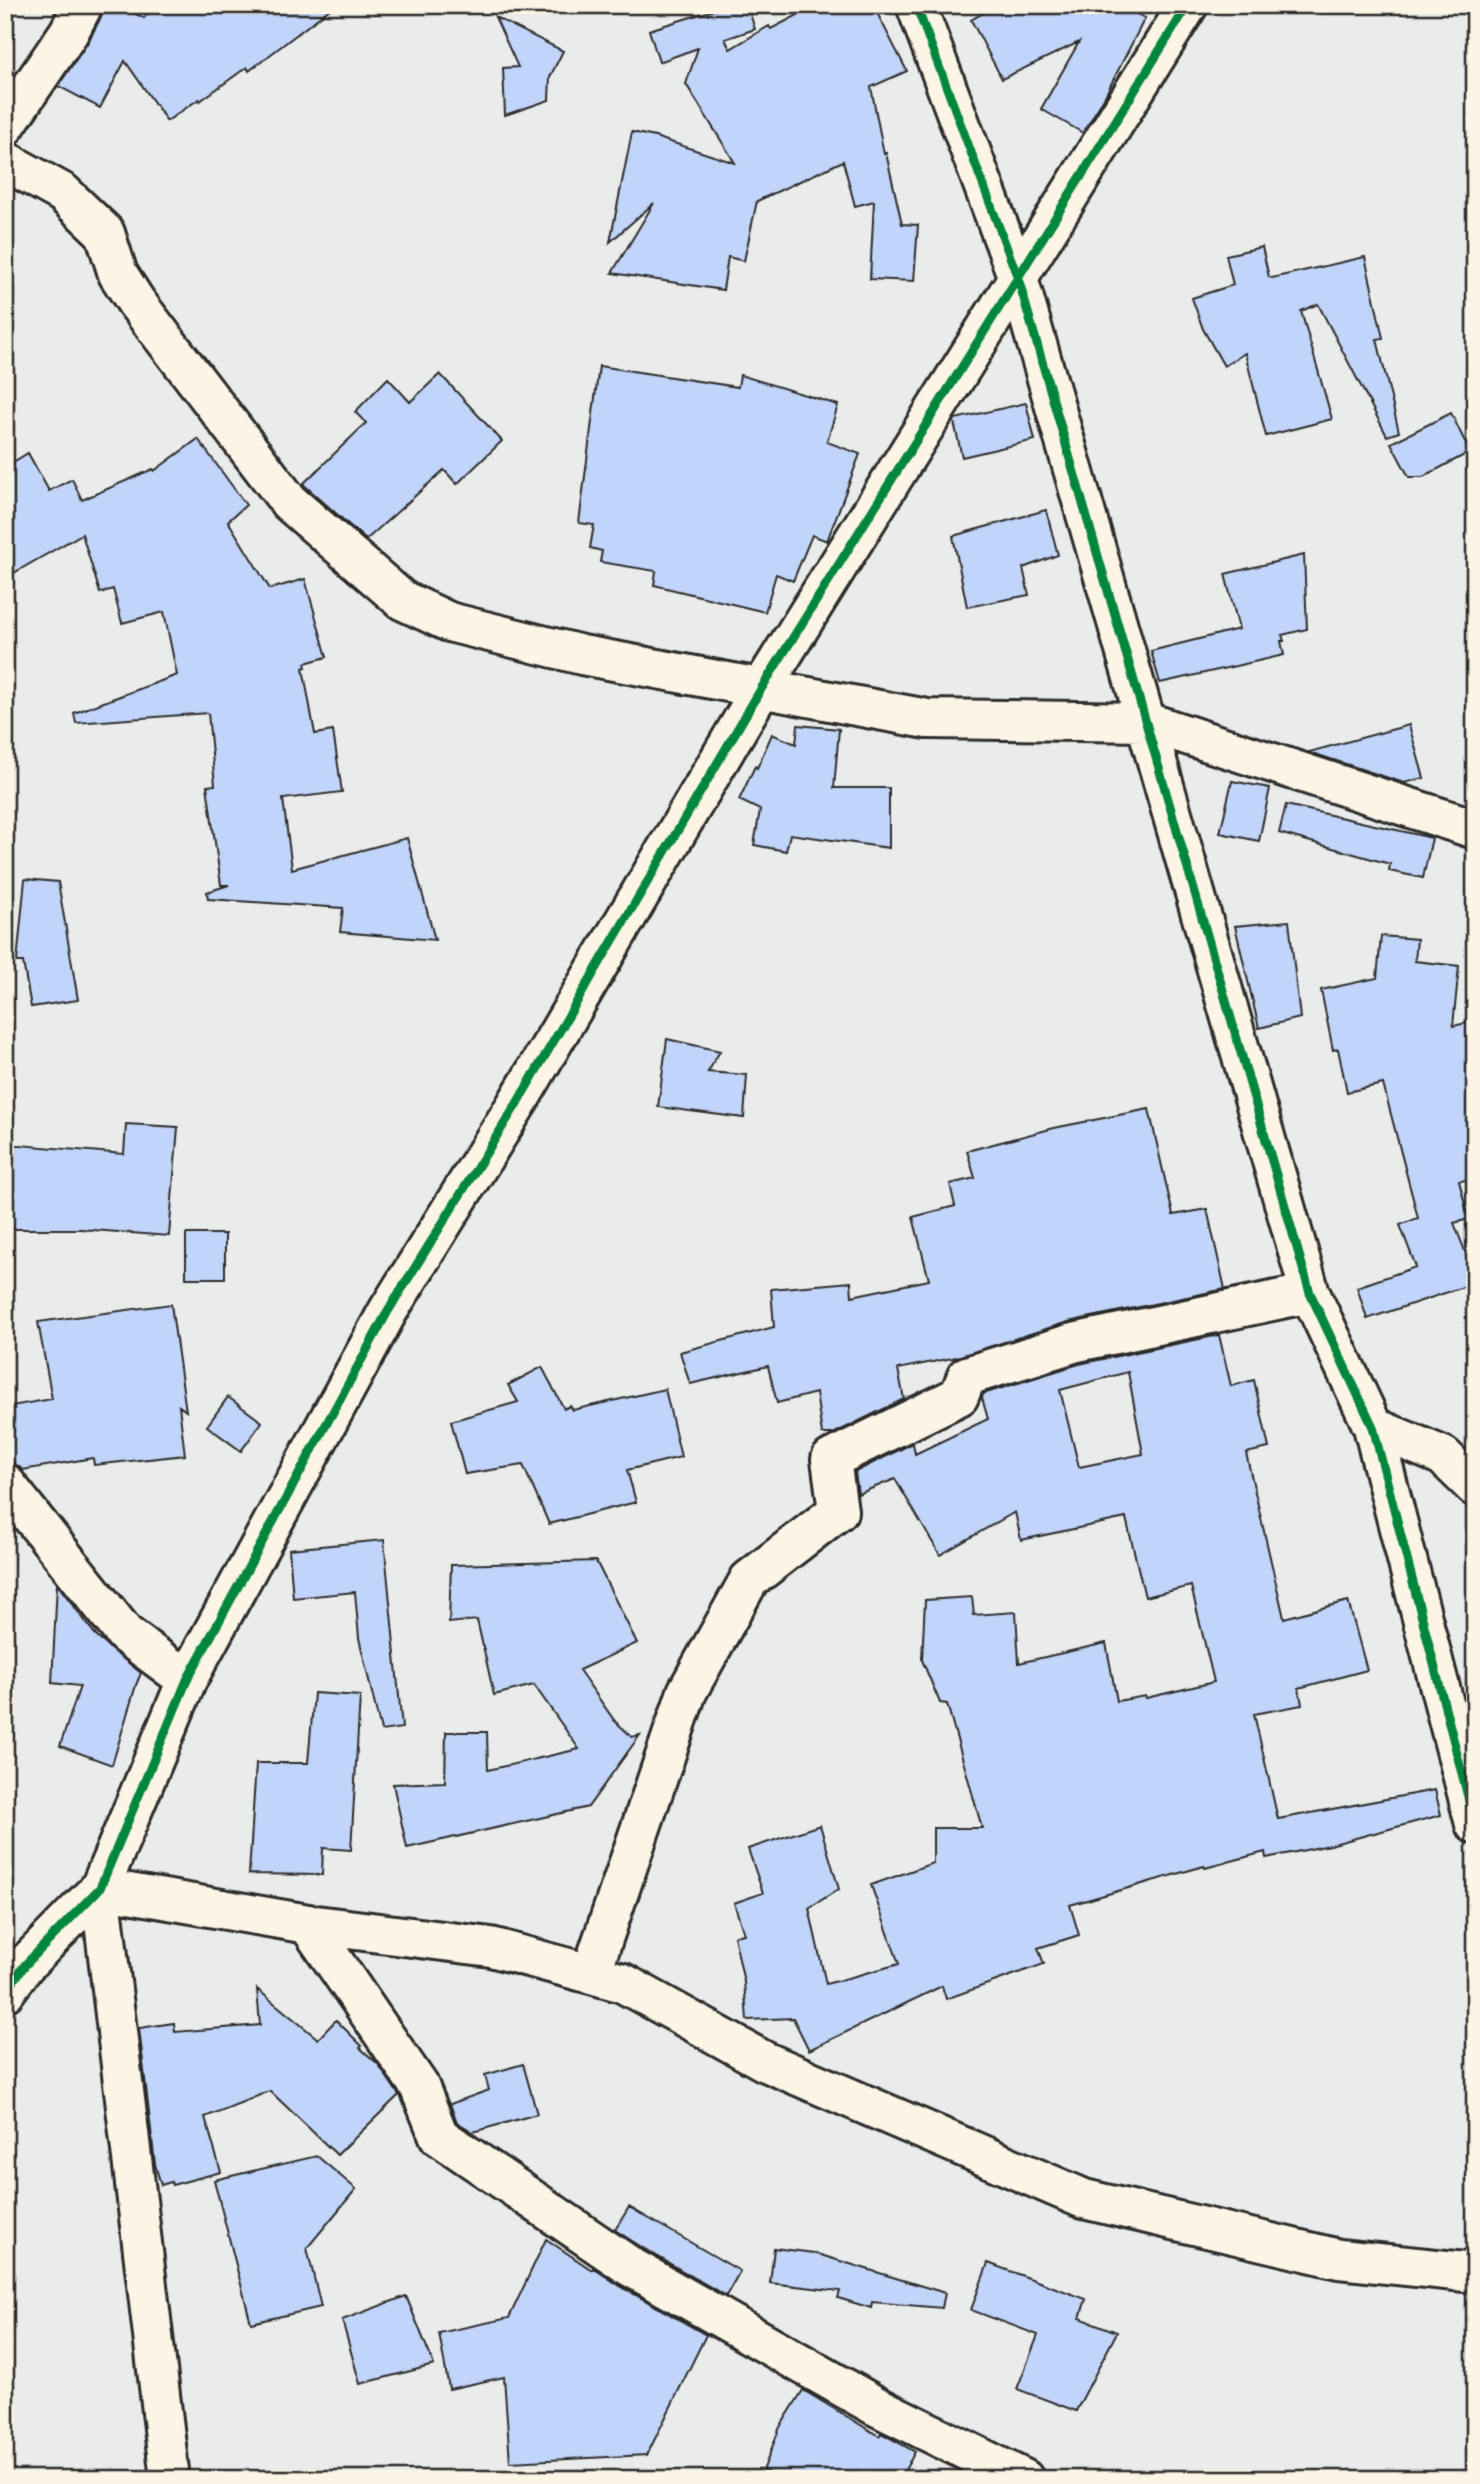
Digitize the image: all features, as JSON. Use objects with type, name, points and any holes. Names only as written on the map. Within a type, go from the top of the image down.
[{"type":"street","points":[[5,126],[69,32],[83,5]]},
{"type":"street","points":[[916,5],[1018,278],[1310,1293],[1373,1427],[1475,1824]]},
{"type":"street","points":[[12,1971],[100,1888],[187,1680],[388,1311],[523,1093],[761,689],[1188,5]]},
{"type":"street","points":[[5,160],[63,193],[105,233],[118,274],[136,302],[289,502],[402,600],[449,622],[582,655],[927,719],[1147,722],[1475,829]]},
{"type":"street","points":[[591,1974],[687,1692],[749,1580],[838,1511],[831,1460],[959,1396],[967,1376],[1073,1343],[1310,1293]]},
{"type":"street","points":[[1373,1427],[1443,1456],[1475,1487]]},
{"type":"street","points":[[5,1483],[125,1634],[187,1680]]},
{"type":"street","points":[[100,1888],[308,1924],[491,1947],[591,1974],[623,1983],[764,2061],[1084,2199],[1339,2259],[1475,2273]]},
{"type":"street","points":[[100,1888],[170,2479]]},
{"type":"street","points":[[308,1924],[419,2086],[439,2136],[631,2267],[876,2406],[1024,2479]]},
{"type":"building","points":[[105,5],[118,5],[144,18],[154,5],[335,5],[249,71],[247,67],[167,121],[125,61],[100,108],[58,86],[88,42]]},
{"type":"building","points":[[730,5],[747,5],[755,29],[725,39],[730,49],[769,26],[771,29],[817,5],[873,5],[907,71],[871,87],[884,154],[886,153],[902,224],[918,225],[914,281],[870,279],[874,201],[855,206],[843,161],[757,201],[744,261],[728,257],[723,290],[612,273],[654,203],[610,242],[632,132],[735,163],[686,84],[698,48],[659,62],[649,30]]},
{"type":"building","points":[[997,5],[1154,5],[1137,14],[1145,18],[1083,133],[1041,109],[1079,42],[1002,79],[971,20]]},
{"type":"building","points":[[495,17],[563,51],[550,77],[549,100],[505,115],[503,68],[518,67]]},
{"type":"building","points":[[1262,247],[1269,277],[1272,278],[1365,257],[1383,338],[1377,339],[1399,432],[1387,436],[1318,304],[1301,311],[1332,419],[1266,436],[1245,353],[1224,366],[1203,329],[1192,298],[1233,285],[1226,255]]},
{"type":"building","points":[[599,366],[738,387],[740,375],[838,405],[827,442],[860,454],[827,541],[812,535],[793,581],[776,574],[765,612],[654,585],[656,571],[600,562],[602,551],[590,548],[594,525],[579,523]]},
{"type":"building","points":[[440,374],[502,441],[457,484],[444,470],[366,540],[303,484],[366,423],[355,412],[388,378],[410,402]]},
{"type":"building","points":[[1026,403],[1035,440],[962,457],[955,419]]},
{"type":"building","points":[[1451,413],[1470,452],[1423,477],[1409,477],[1391,443]]},
{"type":"building","points":[[198,439],[246,505],[228,521],[270,589],[305,579],[327,657],[305,663],[306,667],[303,668],[315,734],[333,731],[342,792],[283,799],[292,869],[407,838],[435,940],[340,932],[343,908],[208,899],[207,892],[229,885],[221,885],[207,786],[215,785],[208,713],[76,723],[74,713],[177,675],[164,612],[122,623],[113,589],[100,593],[82,534],[5,578],[5,467],[28,453],[49,491],[72,479],[82,500],[153,469],[154,471]]},
{"type":"building","points":[[1046,510],[1058,555],[1023,568],[1029,595],[967,607],[953,536]]},
{"type":"building","points":[[1304,555],[1307,629],[1282,635],[1284,655],[1160,683],[1151,651],[1239,629],[1225,574]]},
{"type":"building","points":[[798,725],[839,729],[834,788],[889,788],[889,848],[790,834],[786,851],[754,845],[760,810],[739,800],[772,734],[796,744]]},
{"type":"building","points":[[1409,725],[1424,778],[1404,783],[1309,752]]},
{"type":"building","points":[[1232,781],[1270,788],[1259,841],[1220,833]]},
{"type":"building","points":[[1286,805],[1432,838],[1423,878],[1389,871],[1390,864],[1279,833]]},
{"type":"building","points":[[25,879],[58,882],[78,1000],[31,1007],[23,962],[17,962]]},
{"type":"building","points":[[1289,921],[1300,1018],[1259,1028],[1235,926]]},
{"type":"building","points":[[1381,936],[1417,939],[1415,961],[1459,966],[1453,1026],[1475,1021],[1475,1179],[1459,1181],[1469,1219],[1454,1223],[1475,1283],[1367,1319],[1357,1287],[1416,1267],[1400,1225],[1418,1218],[1383,1084],[1347,1092],[1338,1049],[1333,1050],[1321,990],[1377,978]]},
{"type":"building","points":[[667,1039],[720,1051],[708,1072],[747,1075],[744,1118],[658,1107]]},
{"type":"building","points":[[1149,1109],[1173,1215],[1207,1209],[1225,1289],[1068,1322],[957,1357],[898,1369],[904,1399],[833,1434],[822,1434],[816,1393],[777,1403],[768,1366],[690,1384],[680,1352],[774,1327],[771,1289],[851,1282],[852,1296],[929,1280],[913,1217],[955,1206],[950,1184],[975,1178],[967,1151],[1054,1128]]},
{"type":"building","points":[[126,1124],[178,1127],[169,1236],[80,1229],[5,1229],[5,1187],[10,1187],[8,1144],[124,1154]]},
{"type":"building","points":[[186,1234],[225,1234],[225,1278],[186,1278]]},
{"type":"building","points":[[171,1304],[186,1411],[179,1406],[185,1455],[94,1465],[93,1458],[23,1470],[14,1463],[5,1462],[5,1407],[52,1399],[38,1322]]},
{"type":"building","points":[[1219,1335],[1231,1386],[1254,1380],[1269,1448],[1246,1453],[1284,1618],[1348,1601],[1367,1670],[1299,1688],[1302,1705],[1254,1714],[1278,1819],[1435,1790],[1441,1815],[1330,1845],[1266,1858],[1265,1852],[1205,1868],[1204,1866],[1070,1905],[1079,1935],[1038,1948],[1044,1964],[946,1999],[942,1986],[809,2050],[793,2018],[747,2020],[744,1982],[734,1936],[744,1934],[734,1903],[763,1893],[748,1849],[820,1825],[839,1889],[809,1908],[826,1984],[899,1964],[871,1885],[933,1863],[933,1828],[982,1828],[947,1704],[940,1703],[922,1660],[925,1600],[972,1597],[974,1615],[1016,1612],[1019,1663],[1106,1643],[1117,1701],[1146,1698],[1214,1682],[1191,1586],[1145,1597],[1126,1518],[1021,1540],[1015,1512],[940,1555],[895,1479],[858,1494],[855,1472],[913,1443],[915,1454],[988,1419],[983,1394],[1079,1364]],"holes":[[[1128,1372],[1143,1454],[1079,1467],[1060,1390]]]},
{"type":"building","points":[[542,1367],[564,1409],[570,1406],[573,1410],[665,1389],[681,1457],[627,1470],[636,1502],[549,1524],[523,1465],[465,1474],[451,1421],[518,1402],[508,1385]]},
{"type":"building","points":[[228,1397],[262,1422],[241,1451],[207,1426]]},
{"type":"building","points":[[384,1540],[402,1728],[381,1731],[359,1638],[355,1592],[293,1598],[289,1549]]},
{"type":"building","points":[[596,1561],[637,1643],[579,1670],[614,1720],[632,1737],[640,1735],[588,1807],[407,1848],[393,1784],[445,1782],[446,1732],[487,1732],[488,1770],[579,1749],[534,1685],[494,1695],[477,1620],[449,1623],[451,1565]]},
{"type":"building","points":[[57,1584],[98,1638],[141,1673],[112,1765],[60,1746],[80,1686],[52,1683]]},
{"type":"building","points":[[314,1693],[360,1696],[351,1850],[323,1848],[322,1875],[249,1874],[256,1763],[308,1763]]},
{"type":"building","points":[[257,1989],[318,2039],[336,2020],[378,2064],[399,2095],[337,2155],[270,2091],[205,2117],[221,2172],[172,2185],[171,2182],[161,2185],[155,2164],[139,2028],[174,2023],[175,2032],[260,2025]]},
{"type":"building","points":[[523,2064],[537,2114],[473,2132],[457,2122],[450,2104],[489,2090],[485,2075]]},
{"type":"building","points":[[317,2156],[356,2189],[307,2248],[321,2307],[251,2323],[214,2180]]},
{"type":"building","points":[[629,2207],[740,2271],[726,2296],[615,2230]]},
{"type":"building","points":[[546,2239],[592,2270],[593,2268],[706,2335],[647,2455],[510,2462],[504,2377],[449,2389],[439,2333],[509,2318]]},
{"type":"building","points":[[774,2248],[814,2253],[945,2293],[942,2308],[872,2302],[871,2308],[838,2298],[840,2291],[770,2283]]},
{"type":"building","points":[[988,2263],[1086,2299],[1080,2318],[1117,2332],[1076,2411],[1017,2389],[1038,2335],[971,2310]]},
{"type":"building","points":[[406,2296],[434,2365],[360,2384],[342,2320]]},
{"type":"building","points":[[803,2390],[879,2436],[881,2433],[915,2452],[900,2479],[786,2479],[763,2471],[780,2427]]},
{"type":"cycle path","points":[[916,5],[1018,278],[1310,1293],[1373,1427],[1475,1824]]},
{"type":"cycle path","points":[[5,1992],[25,1965],[100,1888],[187,1680],[388,1311],[516,1105],[761,689],[1188,5]]}]
